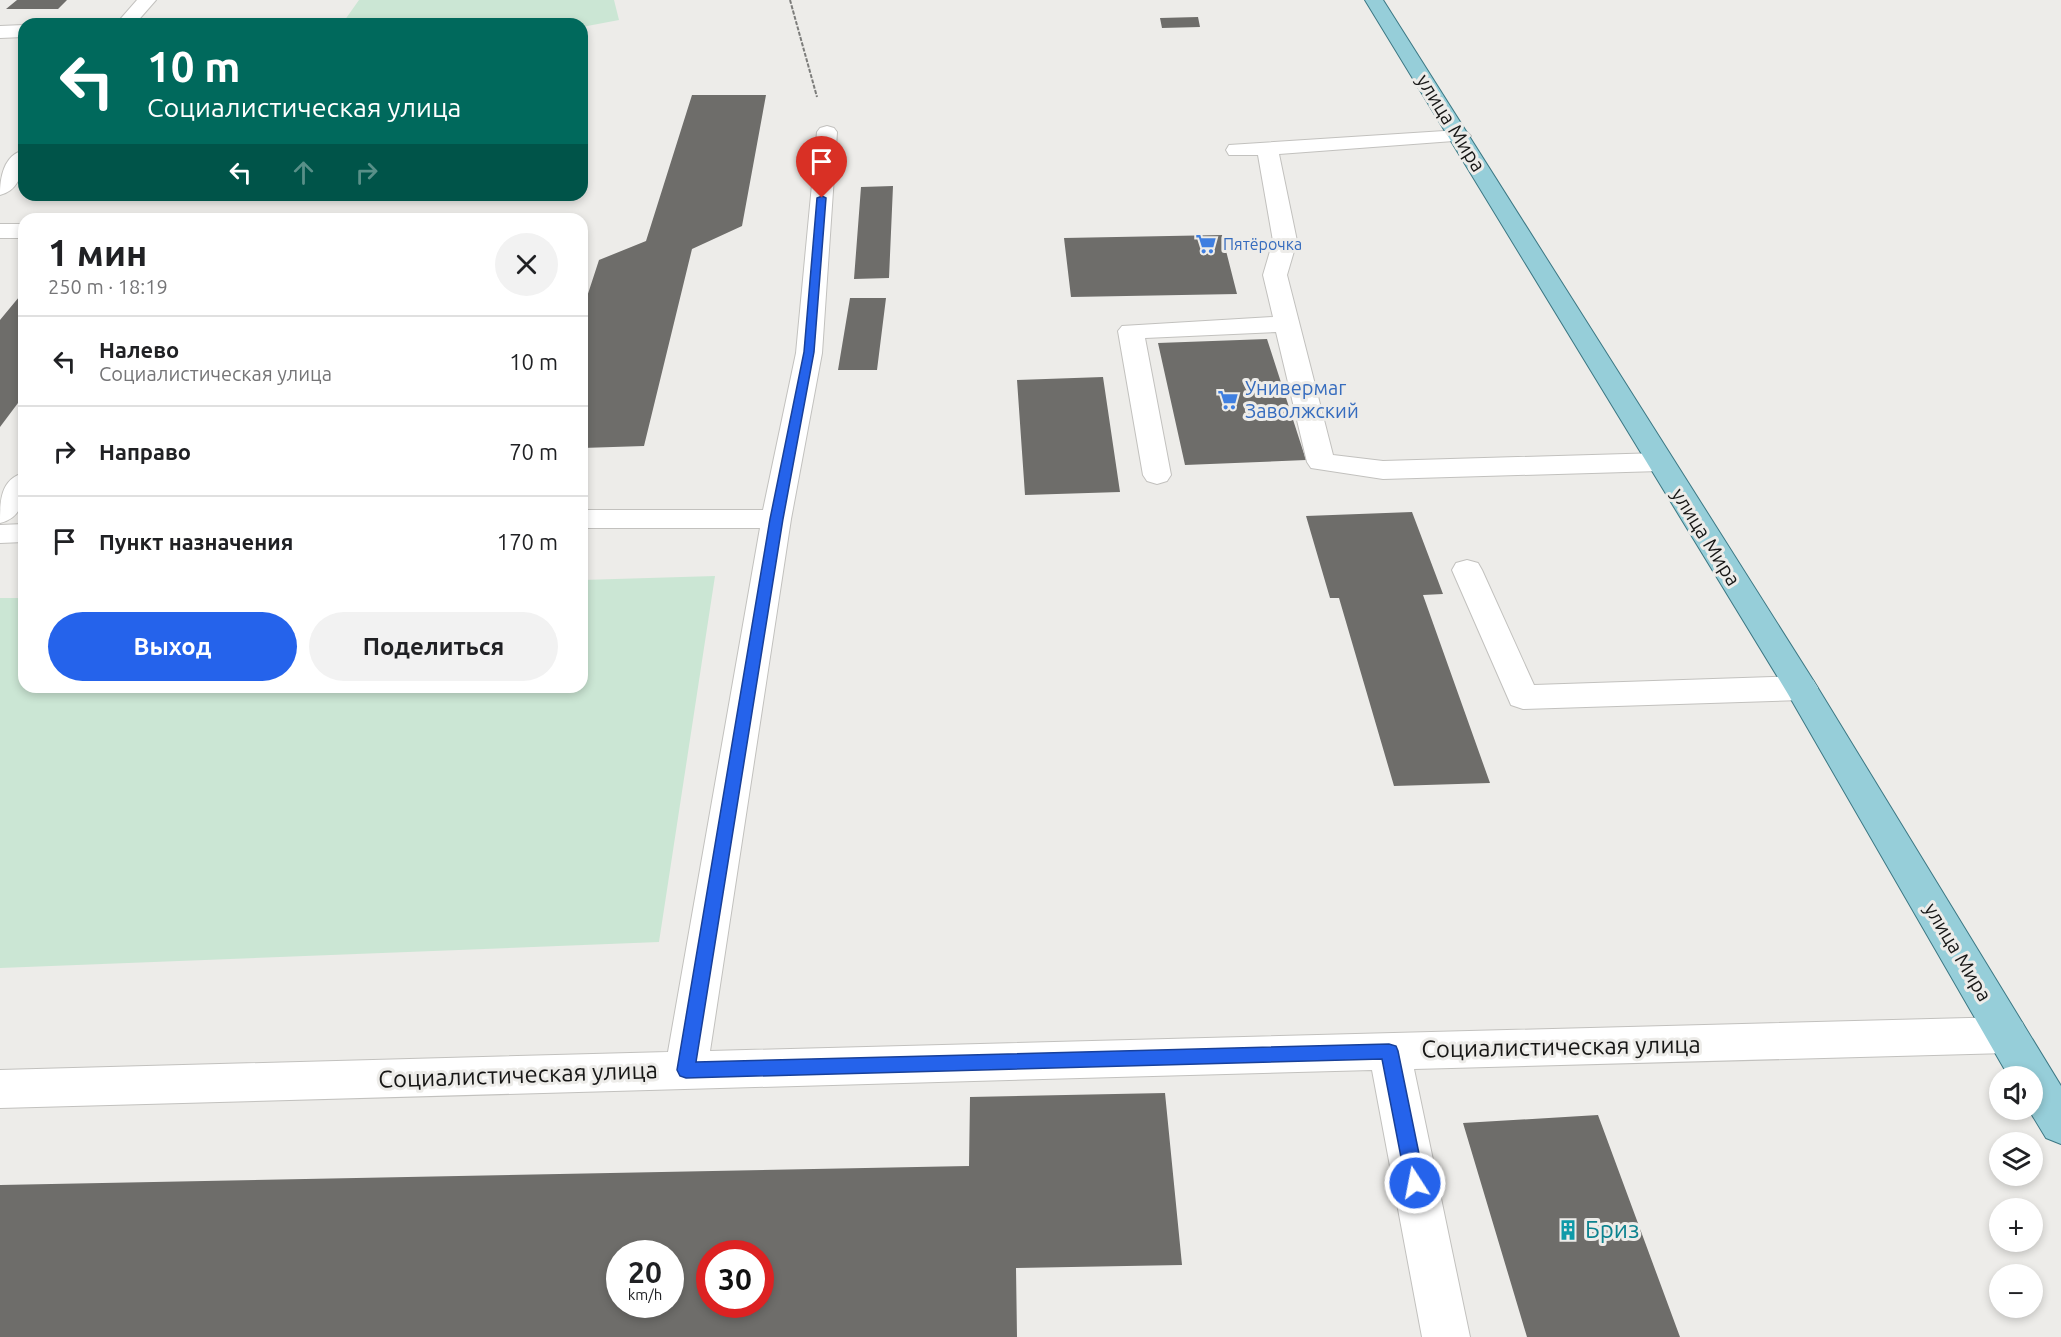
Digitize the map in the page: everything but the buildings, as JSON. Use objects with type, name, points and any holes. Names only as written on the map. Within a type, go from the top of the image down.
[{"type":"main road","name":"улица Мира","points":[[1374,0],[1460,135],[1801,688],[2025,1066]]},
{"type":"main road","name":"улица Мира","points":[[2043,1095],[2061,1124]]},
{"type":"street","points":[[130,18],[147,0]]},
{"type":"street","points":[[0,32],[18,31]]},
{"type":"street","points":[[686,1070],[776,519],[809,352],[827,132]]},
{"type":"street","points":[[1237,150],[1460,135]]},
{"type":"street","points":[[1267,148],[1277,190],[1285,241],[1275,275],[1321,462],[1383,470],[1660,462]]},
{"type":"street","points":[[0,188],[18,164]]},
{"type":"street","points":[[0,231],[18,231]]},
{"type":"street","points":[[1157,475],[1131,331],[1287,324]]},
{"type":"street","points":[[0,514],[18,490]]},
{"type":"street","points":[[588,519],[776,519]]},
{"type":"street","points":[[0,534],[18,533]]},
{"type":"street","points":[[1467,570],[1523,697],[1801,688]]},
{"type":"street","name":"Социалистическая улица","points":[[0,1089],[2007,1035]]},
{"type":"street","points":[[1389,1051],[1446,1337]]},
{"type":"path","points":[[790,0],[827,132]]},
{"type":"green space","points":[[359,0],[614,0],[619,20],[588,26],[588,18],[346,18]]},
{"type":"green space","points":[[715,576],[659,942],[0,968],[0,598],[18,598],[18,693],[588,693],[588,580]]},
{"type":"place","name":"Пятёрочка","points":[[1206,244]]},
{"type":"place","name":"Универмаг Заволжский","points":[[1228,400]]},
{"type":"place","name":"Бриз","points":[[1568,1230]]},
{"type":"route","points":[[822,198],[809,352],[776,519],[686,1070],[1389,1051],[1415,1183]]}]
